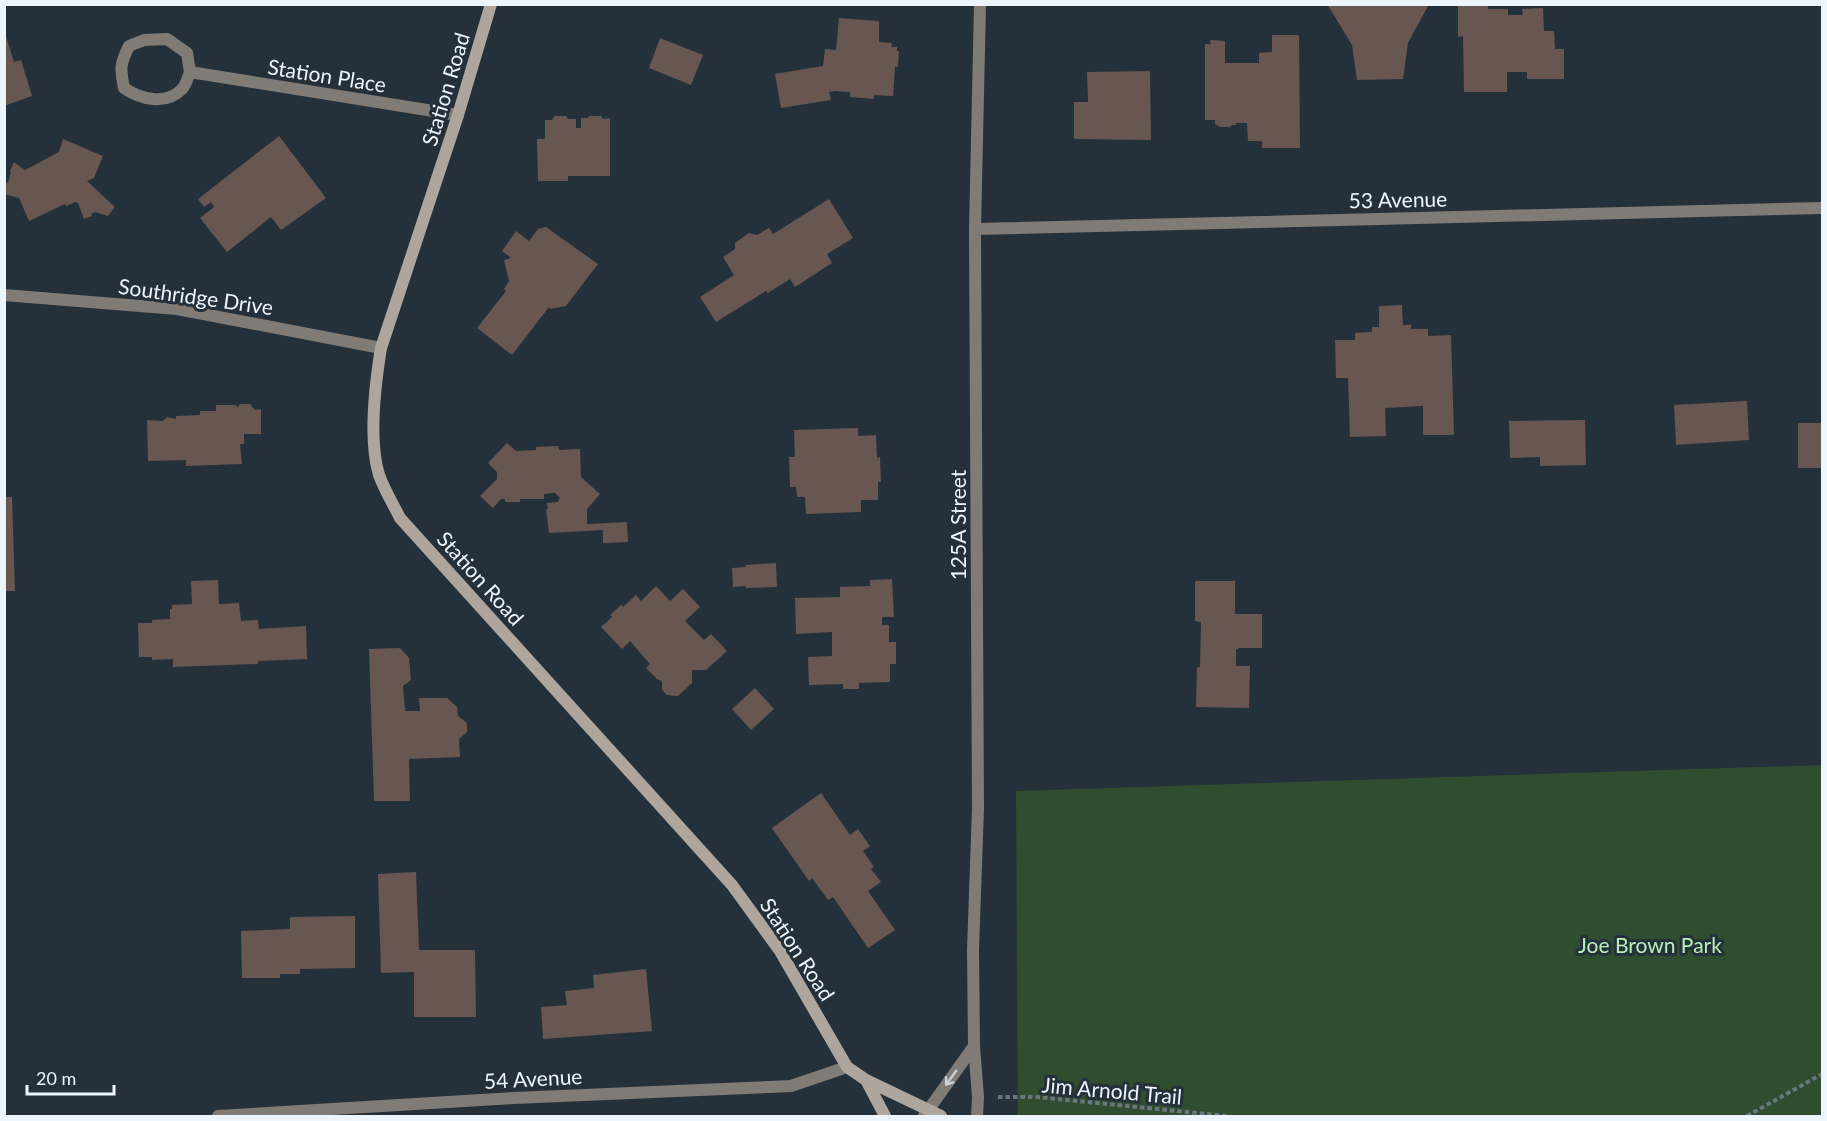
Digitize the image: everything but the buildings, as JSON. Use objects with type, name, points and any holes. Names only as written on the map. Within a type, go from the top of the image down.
[{"type":"street","name":"Station Road","points":[[491,4],[458,115],[381,348],[373,438],[379,474],[400,518],[732,885],[780,951],[847,1067],[926,1113],[941,1116]]},
{"type":"street","name":"125A Street","points":[[977,1116],[973,950],[978,808],[975,229],[980,4]]},
{"type":"street","points":[[167,39],[187,53],[190,72],[182,89],[177,93],[162,99],[148,99],[134,95],[124,88],[121,62],[129,46],[144,40],[167,39]]},
{"type":"street","name":"Station Place","points":[[190,72],[458,115]]},
{"type":"street","name":"53 Avenue","points":[[975,229],[1822,208]]},
{"type":"street","name":"Southridge Drive","points":[[4,295],[177,309],[381,348]]},
{"type":"street","points":[[926,1113],[974,1046]]},
{"type":"street","name":"54 Avenue","points":[[218,1116],[514,1098],[791,1086],[847,1067]]},
{"type":"street","name":"Station Road","points":[[866,1080],[885,1116]]},
{"type":"path","points":[[1747,1116],[1822,1074]]},
{"type":"path","name":"Jim Arnold Trail","points":[[993,1096],[1037,1097],[1227,1116]]},
{"type":"green space","name":"Joe Brown Park","points":[[1822,765],[1822,1116],[1018,1116],[1016,791]]}]
